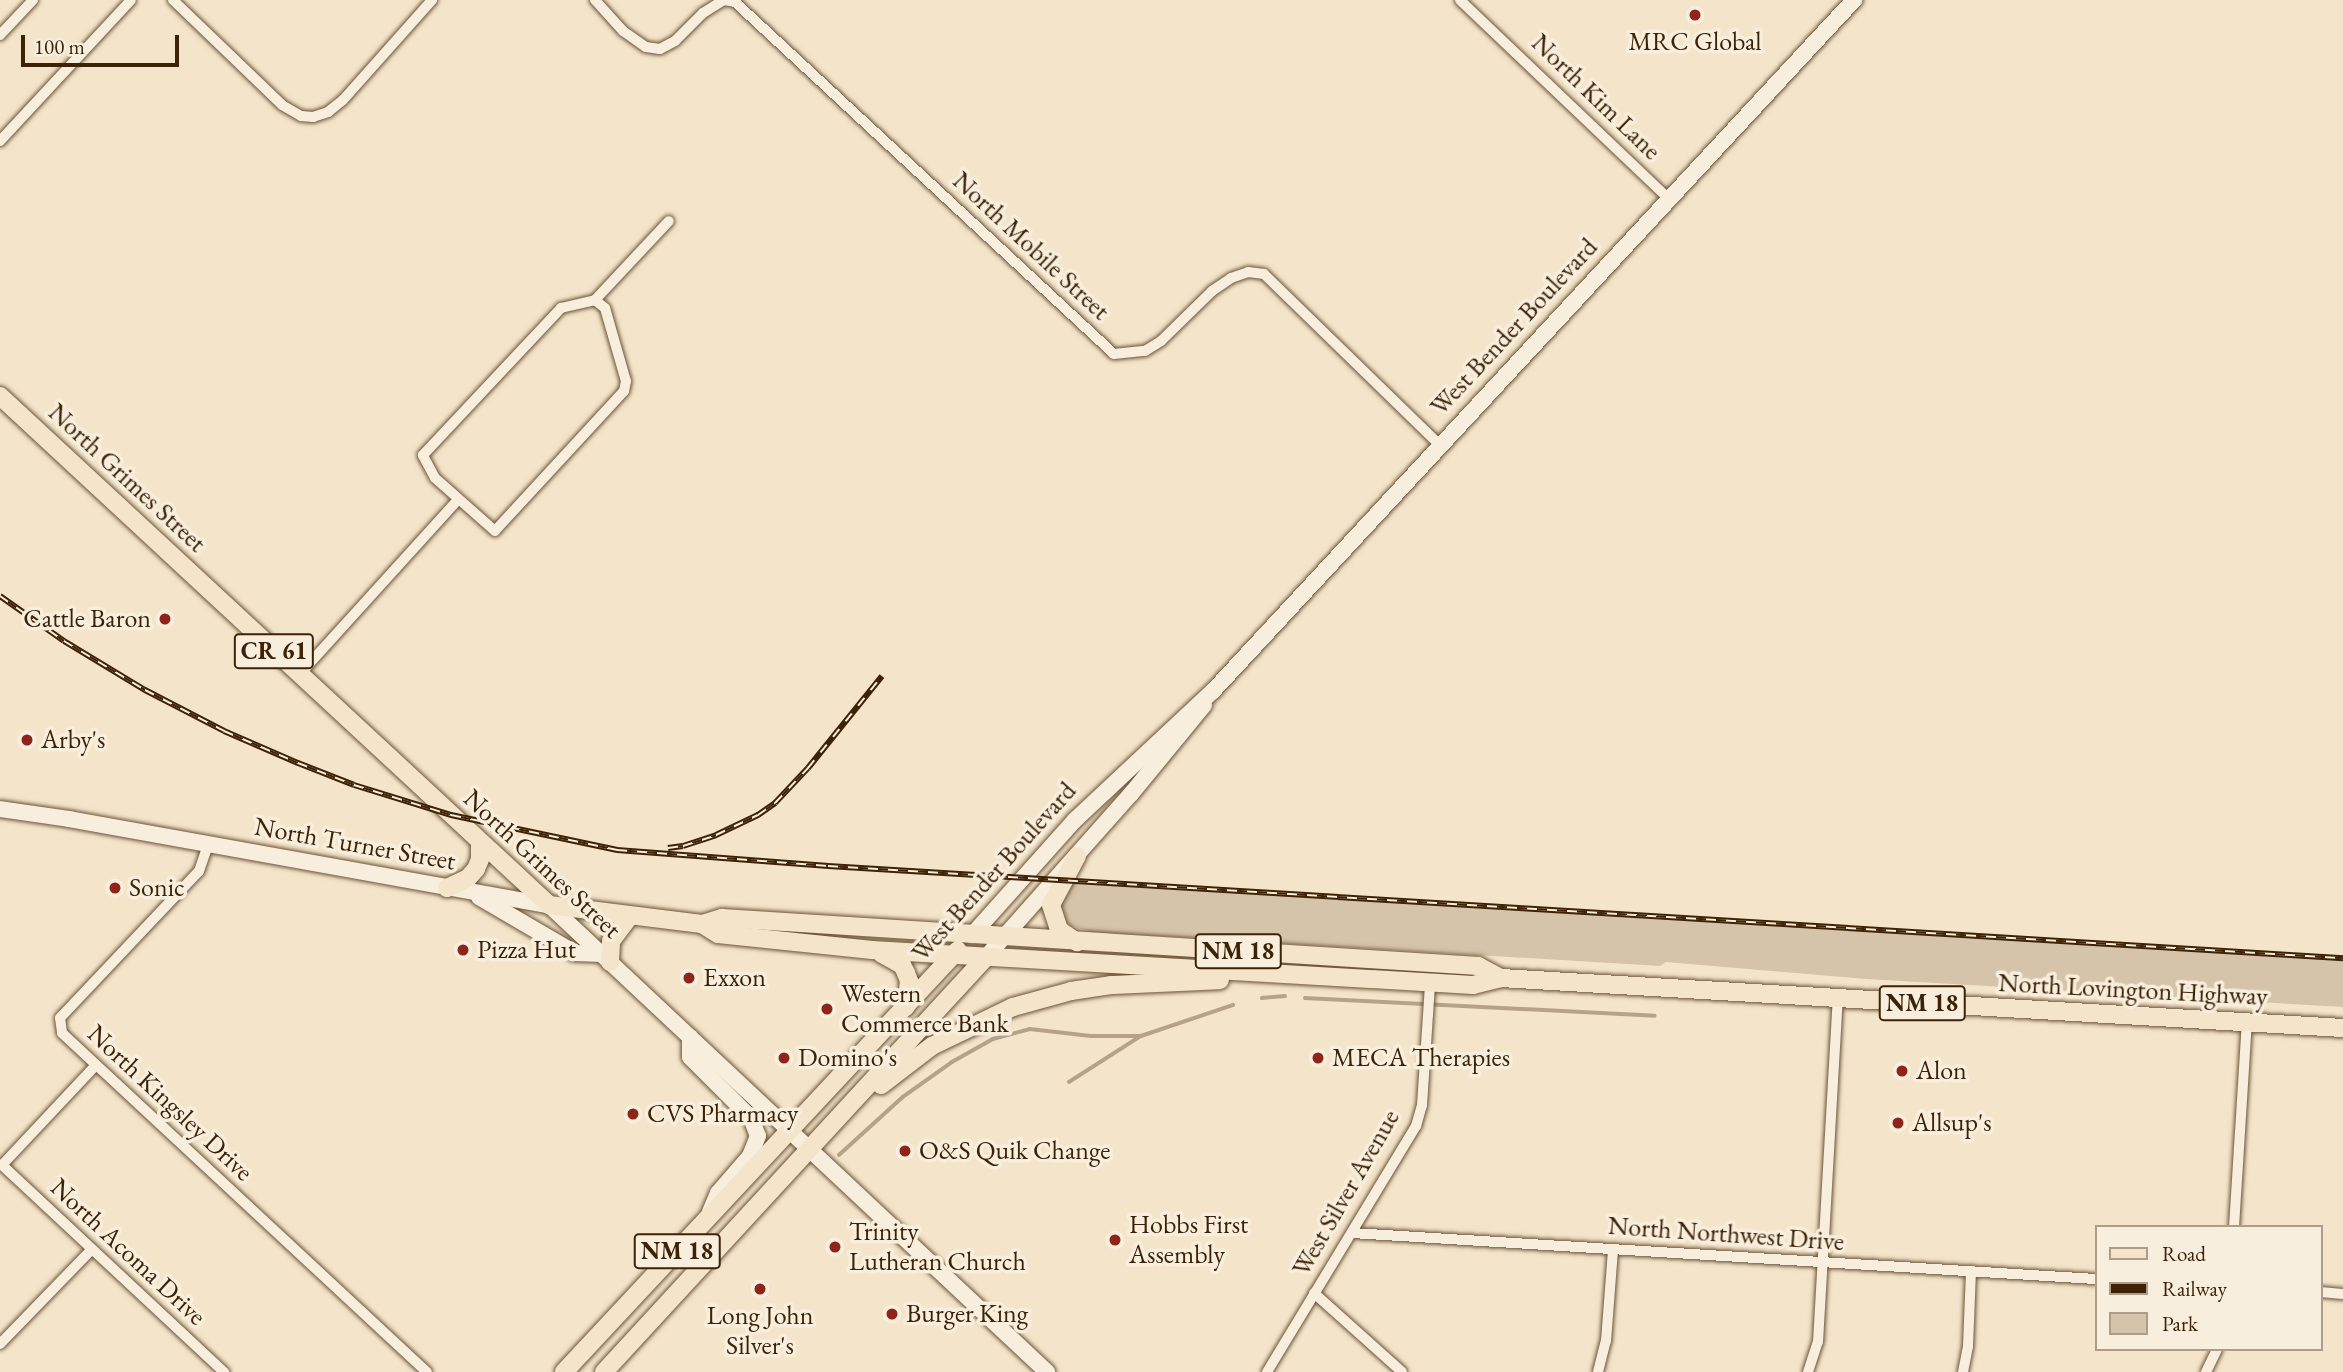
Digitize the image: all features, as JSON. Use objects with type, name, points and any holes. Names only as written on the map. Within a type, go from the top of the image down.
[{"type":"main road","name":"West Bender Boulevard","points":[[564,1372],[791,1132],[1084,810],[1213,691],[1854,0]]},
{"type":"main road","name":"North Grimes Street","points":[[0,396],[811,1149],[1047,1372]]},
{"type":"main road","name":"West Bender Boulevard","points":[[604,1372],[1077,856],[1197,718],[1213,691]]},
{"type":"main road","name":"North Turner Street","points":[[0,809],[549,905],[702,925],[718,934],[872,950],[987,956]]},
{"type":"main road","points":[[447,888],[468,878],[476,869],[480,859],[481,842]]},
{"type":"main road","points":[[1077,856],[1051,905],[1059,930],[1077,942]]},
{"type":"main road","points":[[471,892],[575,953],[606,958],[611,941],[629,917]]},
{"type":"main road","name":"North Turner Street","points":[[702,925],[722,918],[972,935]]},
{"type":"main road","name":"North Lovington Highway","points":[[972,935],[1478,966],[1501,978]]},
{"type":"main road","points":[[872,950],[892,957],[902,965],[908,981],[906,1007]]},
{"type":"main road","name":"North Lovington Highway","points":[[987,956],[1473,985],[1501,978],[2343,1028]]},
{"type":"main road","points":[[847,1110],[932,1046],[1013,1007],[1071,991],[1111,985],[1229,980],[1252,972]]},
{"type":"main road","points":[[690,1037],[690,1057],[751,1118],[758,1136],[750,1156],[718,1193],[708,1219]]},
{"type":"main road","points":[[638,1293],[659,1313]]},
{"type":"street","points":[[0,35],[33,0]]},
{"type":"street","points":[[0,141],[131,0]]},
{"type":"street","points":[[173,0],[282,105],[301,116],[313,117],[328,112],[343,100],[432,0]]},
{"type":"street","name":"North Mobile Street","points":[[595,0],[623,31],[646,47],[660,49],[675,41],[703,13],[724,0],[735,2],[1114,354],[1145,351],[1161,341],[1212,291],[1231,278],[1248,272],[1264,274],[1440,445]]},
{"type":"street","name":"North Kim Lane","points":[[1460,0],[1669,199]]},
{"type":"street","points":[[595,300],[605,308],[622,364],[626,381],[621,397],[495,531],[435,478],[423,455],[561,309],[595,300],[668,221]]},
{"type":"street","points":[[300,674],[458,500]]},
{"type":"street","name":"North Kingsley Drive","points":[[208,845],[199,870],[60,1018],[62,1033],[427,1372]]},
{"type":"street","name":"West Silver Avenue","points":[[1267,1372],[1416,1126],[1422,1105],[1430,983]]},
{"type":"street","points":[[1808,1372],[1818,1342],[1838,998]]},
{"type":"street","points":[[2234,1225],[2247,1023]]},
{"type":"street","points":[[2,1165],[96,1065]]},
{"type":"street","name":"North Acoma Drive","points":[[2,1165],[224,1372]]},
{"type":"street","name":"North Northwest Drive","points":[[1352,1233],[2094,1279]]},
{"type":"street","points":[[0,1344],[92,1249]]},
{"type":"street","points":[[1598,1372],[1606,1341],[1613,1249]]},
{"type":"street","points":[[1963,1372],[1968,1346],[1971,1272]]},
{"type":"street","points":[[2322,1292],[2343,1294]]},
{"type":"street","points":[[1314,1293],[1402,1372]]},
{"type":"street","points":[[2206,1372],[2216,1351]]},
{"type":"green space","points":[[1067,883],[2343,960],[2343,1007],[1866,979],[1666,962],[1660,966],[1092,932],[1072,926],[1062,919],[1056,908]]},
{"type":"waterway","points":[[1262,998],[1285,996]]},
{"type":"waterway","points":[[1305,998],[1655,1016]]},
{"type":"waterway","points":[[1069,1082],[1141,1036],[1233,1005]]},
{"type":"waterway","points":[[839,1155],[903,1097],[952,1062],[993,1039],[1030,1029],[1091,1036],[1141,1036]]},
{"type":"railway","points":[[0,596],[64,641],[145,690],[224,731],[298,763],[354,785],[451,815],[617,850],[828,866],[2343,958]]},
{"type":"railway","points":[[668,848],[716,835],[758,815],[775,803],[808,768],[882,676]]},
{"type":"place","name":"MRC Global","points":[[1695,15]]},
{"type":"place","name":"Cattle Baron","points":[[165,619]]},
{"type":"place","name":"Arby's","points":[[27,740]]},
{"type":"place","name":"Sonic","points":[[115,888]]},
{"type":"place","name":"Pizza Hut","points":[[463,950]]},
{"type":"place","name":"Exxon","points":[[689,978]]},
{"type":"place","name":"Western Commerce Bank","points":[[827,1009]]},
{"type":"place","name":"Domino's","points":[[784,1058]]},
{"type":"place","name":"MECA Therapies","points":[[1318,1058]]},
{"type":"place","name":"Alon","points":[[1902,1071]]},
{"type":"place","name":"CVS Pharmacy","points":[[633,1114]]},
{"type":"place","name":"Allsup's","points":[[1898,1123]]},
{"type":"place","name":"O&S Quik Change","points":[[905,1151]]},
{"type":"place","name":"Hobbs First Assembly","points":[[1115,1240]]},
{"type":"place","name":"Trinity Lutheran Church","points":[[835,1247]]},
{"type":"place","name":"Long John Silver's","points":[[760,1289]]},
{"type":"place","name":"Burger King","points":[[892,1314]]}]
